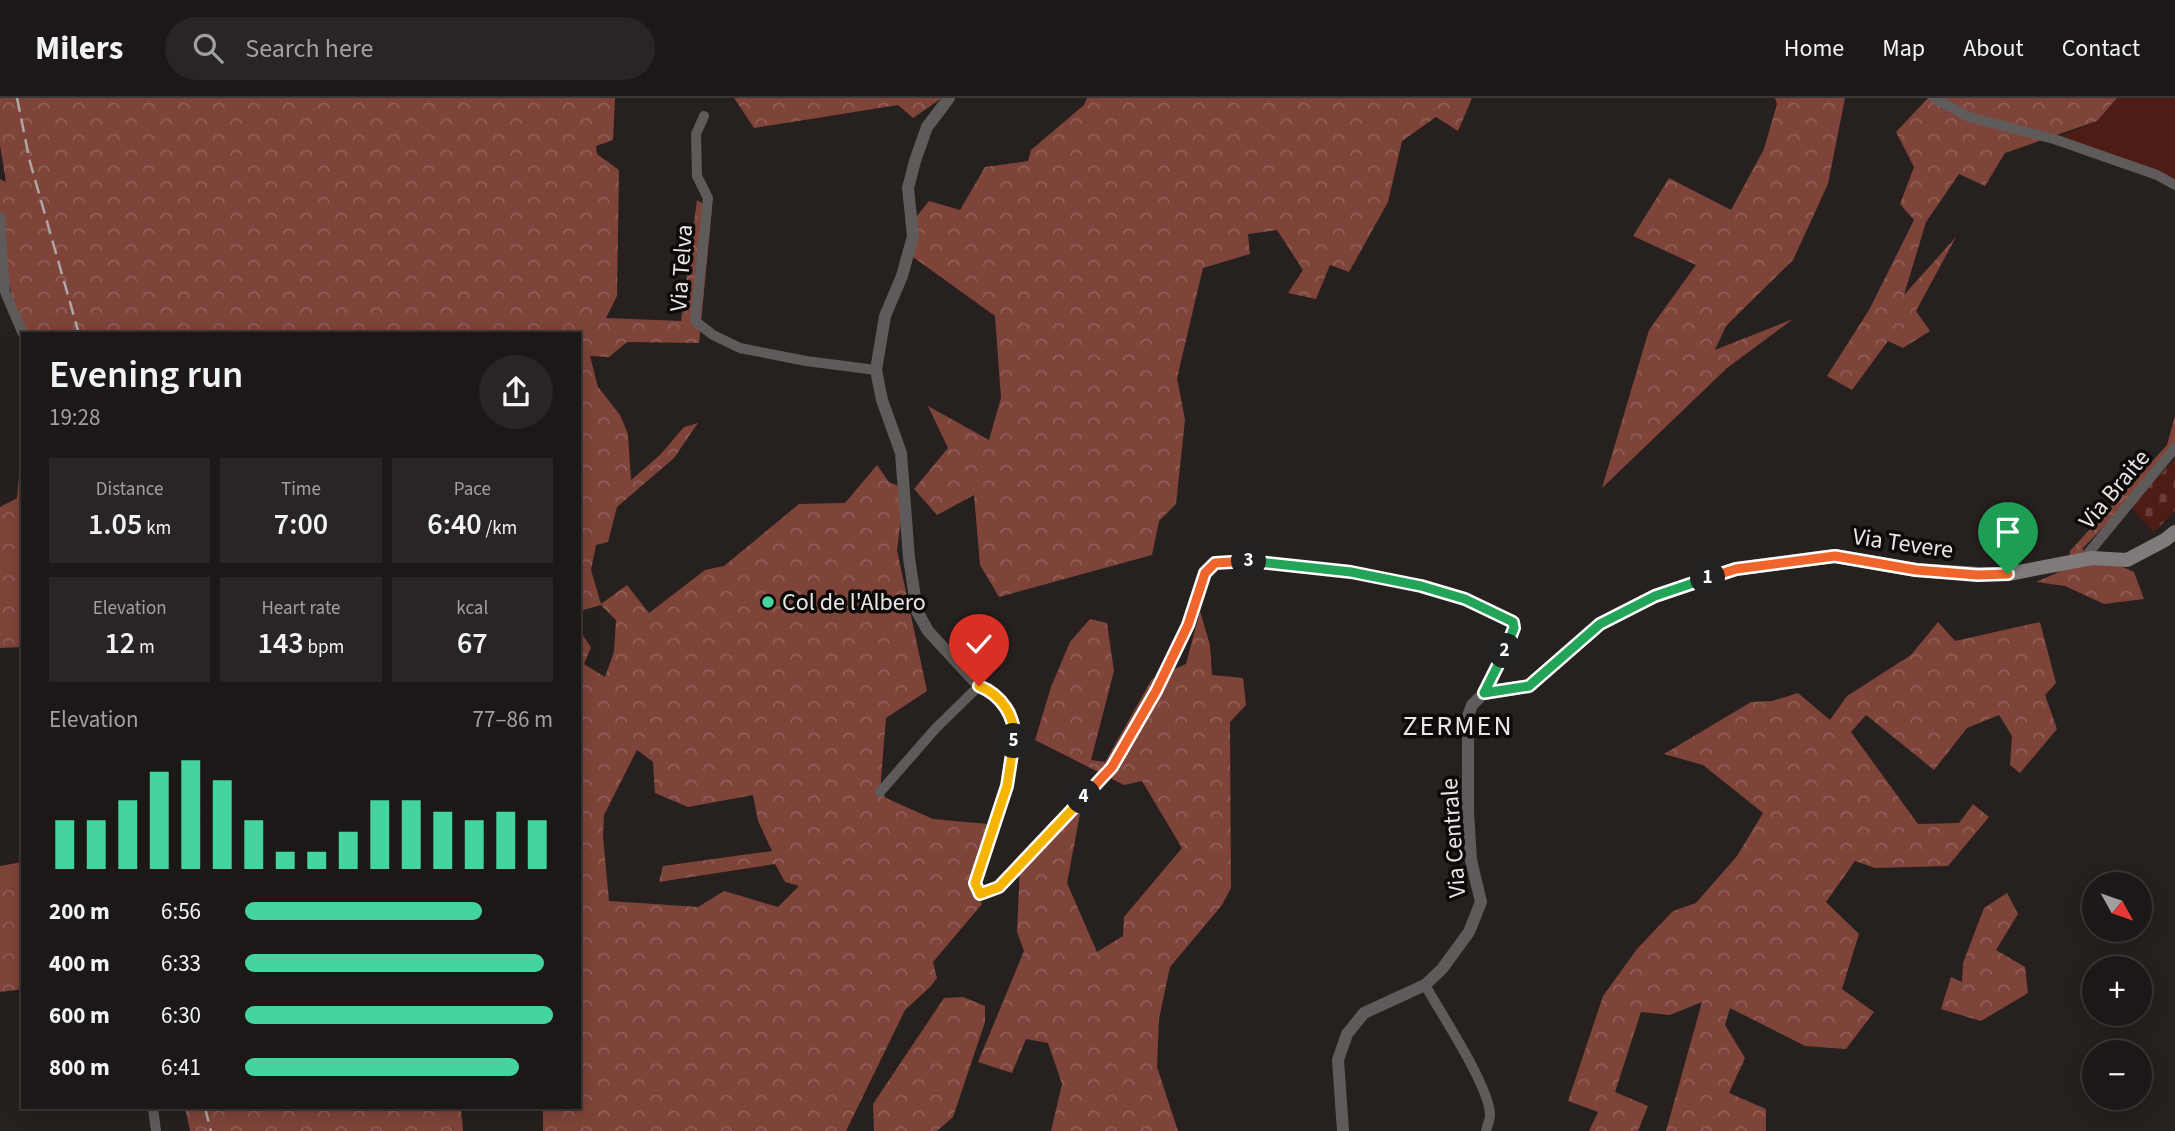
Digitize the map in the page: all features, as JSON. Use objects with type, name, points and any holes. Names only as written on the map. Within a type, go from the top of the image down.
[{"type":"main road","name":"Via Tevere","points":[[1484,693],[1529,686],[1600,624],[1655,596],[1736,569],[1835,556],[1916,570],[1998,574],[2088,559],[2127,560],[2175,532]]},
{"type":"street","points":[[948,98],[927,127],[915,161],[908,188],[913,236],[902,276],[885,316],[876,370],[882,400],[901,453],[909,558],[918,611],[928,631],[979,686],[1010,712],[1015,727],[1007,786],[975,883],[980,894],[999,887],[1112,767],[1156,691],[1188,625],[1205,573],[1215,563],[1258,562],[1351,572],[1456,596],[1513,622],[1512,636],[1484,693]]},
{"type":"street","points":[[1934,98],[1969,117],[2054,139],[2157,175],[2175,185]]},
{"type":"street","name":"Via Telva","points":[[705,116],[696,134],[697,176],[708,198],[695,321],[713,335],[740,348],[806,361],[876,370]]},
{"type":"street","points":[[0,217],[5,292],[22,332]]},
{"type":"street","name":"Via Braite","points":[[2088,559],[2090,551],[2175,448]]},
{"type":"street","points":[[880,792],[936,728],[979,686]]},
{"type":"street","name":"Via Centrale","points":[[1343,1131],[1338,1060],[1347,1034],[1364,1013],[1424,985],[1442,968],[1469,932],[1481,902],[1471,860],[1468,716],[1472,705],[1484,693]]},
{"type":"street","points":[[1424,985],[1488,1100],[1490,1116],[1486,1131]]},
{"type":"street","points":[[153,1109],[156,1131]]},
{"type":"green space","points":[[0,98],[615,98],[613,140],[596,146],[597,154],[619,170],[617,296],[606,318],[681,321],[697,200],[712,209],[699,343],[627,342],[609,357],[590,356],[598,387],[620,415],[628,434],[631,480],[660,455],[684,427],[698,423],[674,458],[617,507],[608,542],[596,545],[591,570],[601,604],[627,585],[649,613],[705,570],[724,566],[799,504],[845,503],[877,465],[889,482],[905,489],[897,550],[927,691],[886,718],[880,792],[886,798],[933,819],[987,824],[971,880],[982,904],[933,962],[937,978],[905,1010],[846,1131],[543,1131],[543,1109],[581,1109],[581,633],[591,647],[584,664],[605,677],[614,652],[616,620],[601,605],[581,613],[581,332],[24,332],[13,304],[10,286],[0,286],[0,179],[6,182],[0,145]],"holes":[[[637,750],[653,762],[655,793],[688,807],[753,795],[758,821],[772,851],[663,866],[659,882],[775,864],[785,882],[799,886],[778,907],[724,891],[698,907],[609,901],[603,836],[604,815]]]},
{"type":"green space","points":[[734,98],[942,98],[913,118],[898,105],[754,128]]},
{"type":"green space","points":[[1087,98],[1472,98],[1458,131],[1436,117],[1402,141],[1388,202],[1349,272],[1330,265],[1316,299],[1288,293],[1303,270],[1277,230],[1248,234],[1250,254],[1203,268],[1177,378],[1185,420],[1176,504],[1159,521],[1152,555],[999,597],[980,565],[974,495],[937,515],[914,489],[948,448],[928,406],[989,440],[1001,398],[995,316],[913,257],[917,216],[929,201],[960,210],[985,167],[1028,161],[1031,150],[1084,105]]},
{"type":"green space","points":[[1775,98],[1845,98],[1828,184],[1793,260],[1726,326],[1715,350],[1793,319],[1727,368],[1602,488],[1649,330],[1696,265],[1633,236],[1669,178],[1731,210],[1764,149],[1777,104]]},
{"type":"green space","points":[[1928,98],[2117,98],[2097,121],[2005,153],[1985,186],[1959,174],[1926,222],[1904,295],[1956,237],[1916,311],[1930,331],[1903,348],[1888,341],[1852,390],[1827,376],[1869,310],[1914,220],[1900,204],[1914,167],[1896,132]]},
{"type":"green space","points":[[2117,98],[2175,98],[2175,185],[2054,139],[2097,121]]},
{"type":"green space","points":[[2175,416],[2175,453],[2082,549],[2134,572],[2144,599],[2104,604],[2065,586],[2036,582],[2068,568],[2070,551],[2167,445]]},
{"type":"green space","points":[[2175,459],[2175,511],[2154,532],[2130,507]]},
{"type":"green space","points":[[20,464],[21,647],[0,648],[0,507],[17,498]]},
{"type":"green space","points":[[1200,611],[1210,645],[1212,675],[1243,678],[1246,705],[1230,722],[1231,888],[1222,905],[1170,967],[1159,1019],[1157,1067],[1178,1131],[1051,1131],[1062,1084],[1048,1043],[1026,1039],[1012,1073],[978,1062],[1024,951],[1017,932],[1020,867],[1083,798],[1067,883],[1097,952],[1123,936],[1124,917],[1182,848],[1142,781],[1124,785],[1035,740],[1051,687],[1070,642],[1090,619],[1107,623],[1114,671],[1091,760],[1105,762],[1152,679],[1186,664]]},
{"type":"green space","points":[[1938,622],[1955,641],[2040,622],[2056,683],[2045,695],[2057,729],[2020,773],[2010,765],[2012,736],[1999,715],[1967,728],[1934,770],[1866,715],[1851,732],[1918,824],[1959,823],[1973,804],[1989,817],[1948,866],[1875,868],[1855,861],[1826,902],[1859,934],[1842,989],[1874,1012],[1846,1049],[1805,1046],[1730,1008],[1725,1025],[1745,1058],[1729,1093],[1766,1109],[1766,1131],[1666,1131],[1702,1002],[1670,1015],[1641,1012],[1615,1092],[1648,1106],[1638,1131],[1589,1131],[1598,1112],[1568,1101],[1603,996],[1637,949],[1673,911],[1696,903],[1737,856],[1763,813],[1703,765],[1664,754],[1751,702],[1772,701],[1798,693],[1830,720],[1847,696],[1911,655]]},
{"type":"green space","points":[[21,862],[21,989],[0,992],[0,866]]},
{"type":"green space","points":[[2007,893],[2018,914],[1996,950],[2025,967],[2028,993],[1981,1021],[1941,1009],[1951,977],[1962,982],[1963,963],[1984,908]]},
{"type":"green space","points":[[963,997],[985,1006],[985,1022],[953,1117],[937,1131],[874,1131],[873,1104],[944,998]]},
{"type":"green space","points":[[185,1109],[461,1109],[463,1131],[190,1131]]},
{"type":"railway","points":[[17,98],[30,162],[78,332]]},
{"type":"railway","points":[[205,1109],[211,1131]]},
{"type":"place","name":"Col de l'Albero","points":[[768,602]]},
{"type":"district","name":"ZERMEN","points":[[1458,725]]},
{"type":"route","points":[[979,686],[1010,712],[1015,727],[1007,786],[975,883],[980,894],[999,887],[1112,767],[1156,691],[1188,625],[1205,573],[1215,563],[1258,562],[1351,572],[1456,596],[1513,622],[1512,636],[1484,693],[1529,686],[1600,624],[1655,596],[1736,569],[1835,556],[1916,570],[1978,575],[2008,574]]}]
